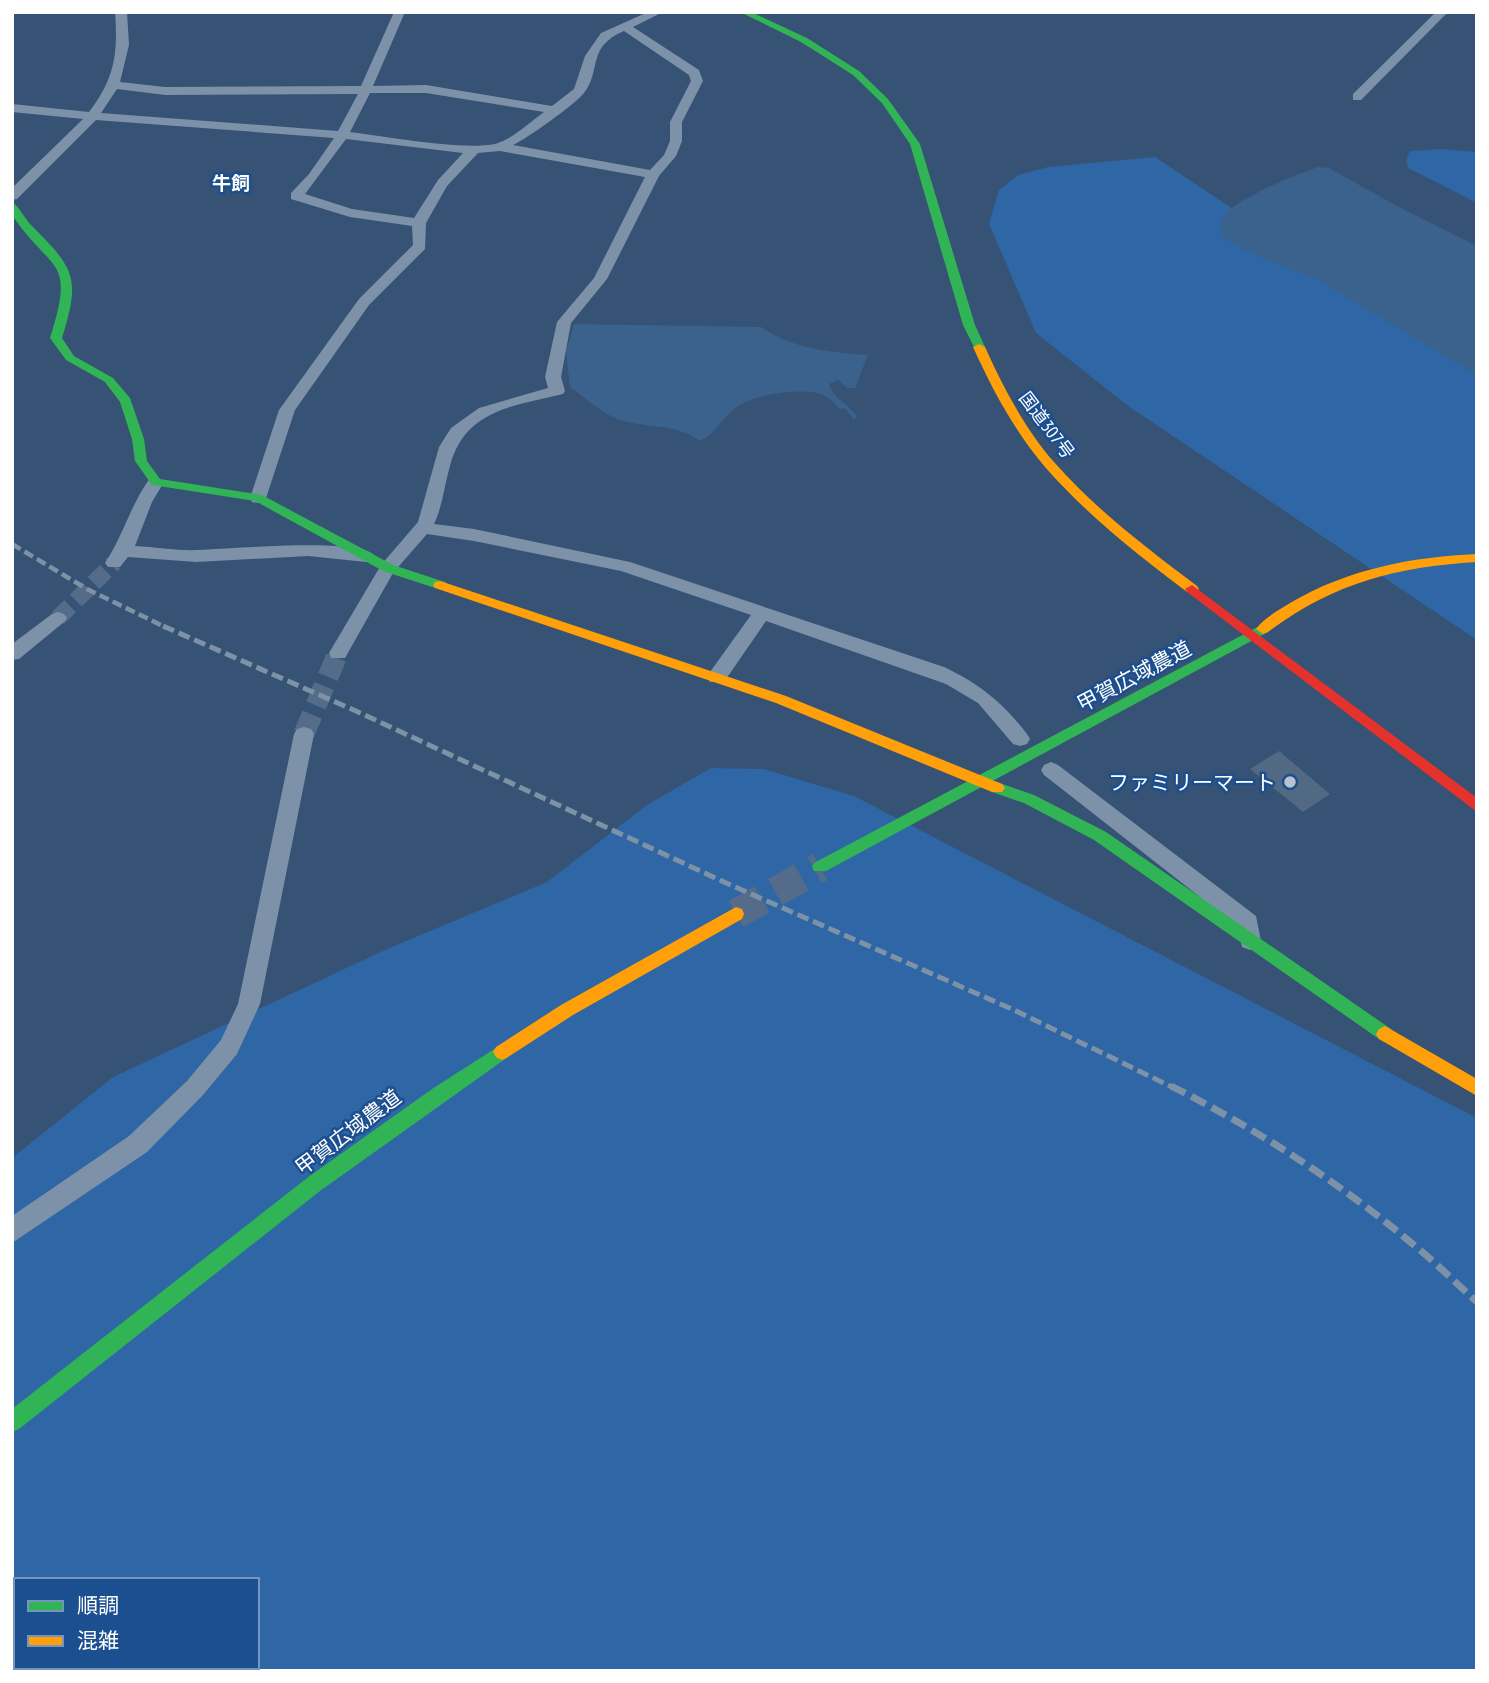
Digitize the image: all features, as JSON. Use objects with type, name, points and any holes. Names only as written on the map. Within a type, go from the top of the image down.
[{"type":"main road","name":"国道307号","points":[[744,12],[804,40],[856,73],[885,101],[915,144],[969,325],[1000,393],[1049,464],[1121,535],[1477,806]]},
{"type":"main road","points":[[12,205],[24,225],[66,267],[71,286],[56,338],[70,358],[109,380],[127,401],[141,461],[156,482],[258,498],[388,568],[717,677],[831,719],[1029,799],[1100,836],[1391,1038],[1477,1088]]},
{"type":"main road","name":"甲賀広域農道","points":[[820,867],[1254,636],[1304,599],[1355,576],[1415,561],[1477,558]]},
{"type":"main road","name":"甲賀広域農道","points":[[12,1422],[272,1216],[420,1105],[568,1010],[736,914]]},
{"type":"street","points":[[12,196],[106,100],[124,54],[121,12]]},
{"type":"street","points":[[401,12],[341,135],[313,180],[296,196],[350,213],[419,223]]},
{"type":"street","points":[[500,147],[579,92],[590,56],[599,41],[624,26],[658,12]]},
{"type":"street","points":[[1357,97],[1443,12]]},
{"type":"street","points":[[338,653],[388,568],[423,528],[434,500],[443,456],[456,431],[472,417],[493,405],[557,391],[553,377],[564,322],[600,279],[653,174],[670,156],[676,141],[676,122],[697,80],[695,73],[624,26]]},
{"type":"street","points":[[114,85],[177,91],[426,89],[556,110]]},
{"type":"street","points":[[12,108],[91,117],[341,135],[474,150],[500,147],[653,174]]},
{"type":"street","points":[[258,498],[287,410],[364,302],[420,246],[419,223],[440,187],[460,161],[474,150]]},
{"type":"street","points":[[156,482],[144,496],[119,557],[308,550],[366,556]]},
{"type":"street","points":[[423,528],[474,535],[624,566],[937,672],[973,688],[994,705],[1020,739]]},
{"type":"street","points":[[717,677],[762,613]]},
{"type":"street","points":[[12,654],[58,618]]},
{"type":"street","points":[[12,1231],[138,1144],[195,1088],[229,1047],[249,1004],[304,734]]},
{"type":"street","points":[[1051,770],[1248,922],[1250,941]]},
{"type":"shaded area","points":[[1443,149],[1477,152],[1477,203],[1408,168],[1406,160],[1410,151]]},
{"type":"shaded area","points":[[1155,157],[1470,367],[1477,367],[1477,640],[1128,406],[1036,333],[989,224],[999,190],[1018,175],[1048,167]]},
{"type":"shaded area","points":[[1318,167],[1329,168],[1477,246],[1477,375],[1316,279],[1259,257],[1224,239],[1221,222],[1230,210],[1267,188]]},
{"type":"shaded area","points":[[574,324],[761,327],[799,345],[868,355],[855,388],[847,388],[838,380],[829,384],[834,393],[857,416],[854,420],[845,408],[840,409],[823,395],[792,392],[767,395],[738,406],[710,435],[699,441],[669,428],[626,422],[603,412],[570,387],[566,351]]},
{"type":"shaded area","points":[[711,768],[764,769],[854,796],[1477,1118],[1477,1671],[12,1671],[12,1158],[113,1077],[387,949],[547,882],[647,805]]},
{"type":"building","name":"ファミリーマート","points":[[1279,751],[1330,794],[1303,812],[1250,769]]},
{"type":"tunnel","points":[[58,618],[114,563]]},
{"type":"tunnel","points":[[304,734],[338,653]]},
{"type":"tunnel","points":[[736,914],[820,867]]},
{"type":"railway","points":[[12,544],[87,589],[167,628]]},
{"type":"railway","points":[[163,626],[356,711],[724,882],[1014,1010],[1174,1088]]},
{"type":"railway","points":[[1171,1086],[1264,1138],[1324,1177],[1418,1248],[1477,1302]]},
{"type":"traffic: fast","points":[[744,12],[804,40],[856,73],[885,101],[915,144],[969,325],[979,347]]},
{"type":"traffic: fast","points":[[12,205],[19,218],[65,272],[68,293],[56,338],[70,358],[109,380],[126,401],[138,439],[141,461],[156,482],[258,498],[388,568],[440,585]]},
{"type":"traffic: fast","points":[[820,867],[1263,629]]},
{"type":"traffic: fast","points":[[997,788],[1029,799],[1100,836],[1385,1034]]},
{"type":"traffic: fast","points":[[12,1422],[314,1184],[502,1052]]},
{"type":"traffic: slow","points":[[979,347],[1000,393],[1049,464],[1121,535],[1192,589]]},
{"type":"traffic: slow","points":[[1263,629],[1312,597],[1364,575],[1419,563],[1477,558]]},
{"type":"traffic: slow","points":[[440,585],[732,682],[850,726],[997,788]]},
{"type":"traffic: slow","points":[[502,1052],[567,1010],[736,914]]},
{"type":"traffic: slow","points":[[1385,1034],[1477,1088]]},
{"type":"traffic: jam","points":[[1192,589],[1477,806]]},
{"type":"place","name":"ファミリーマート","points":[[1290,782]]},
{"type":"district","name":"牛飼","points":[[231,183]]}]
